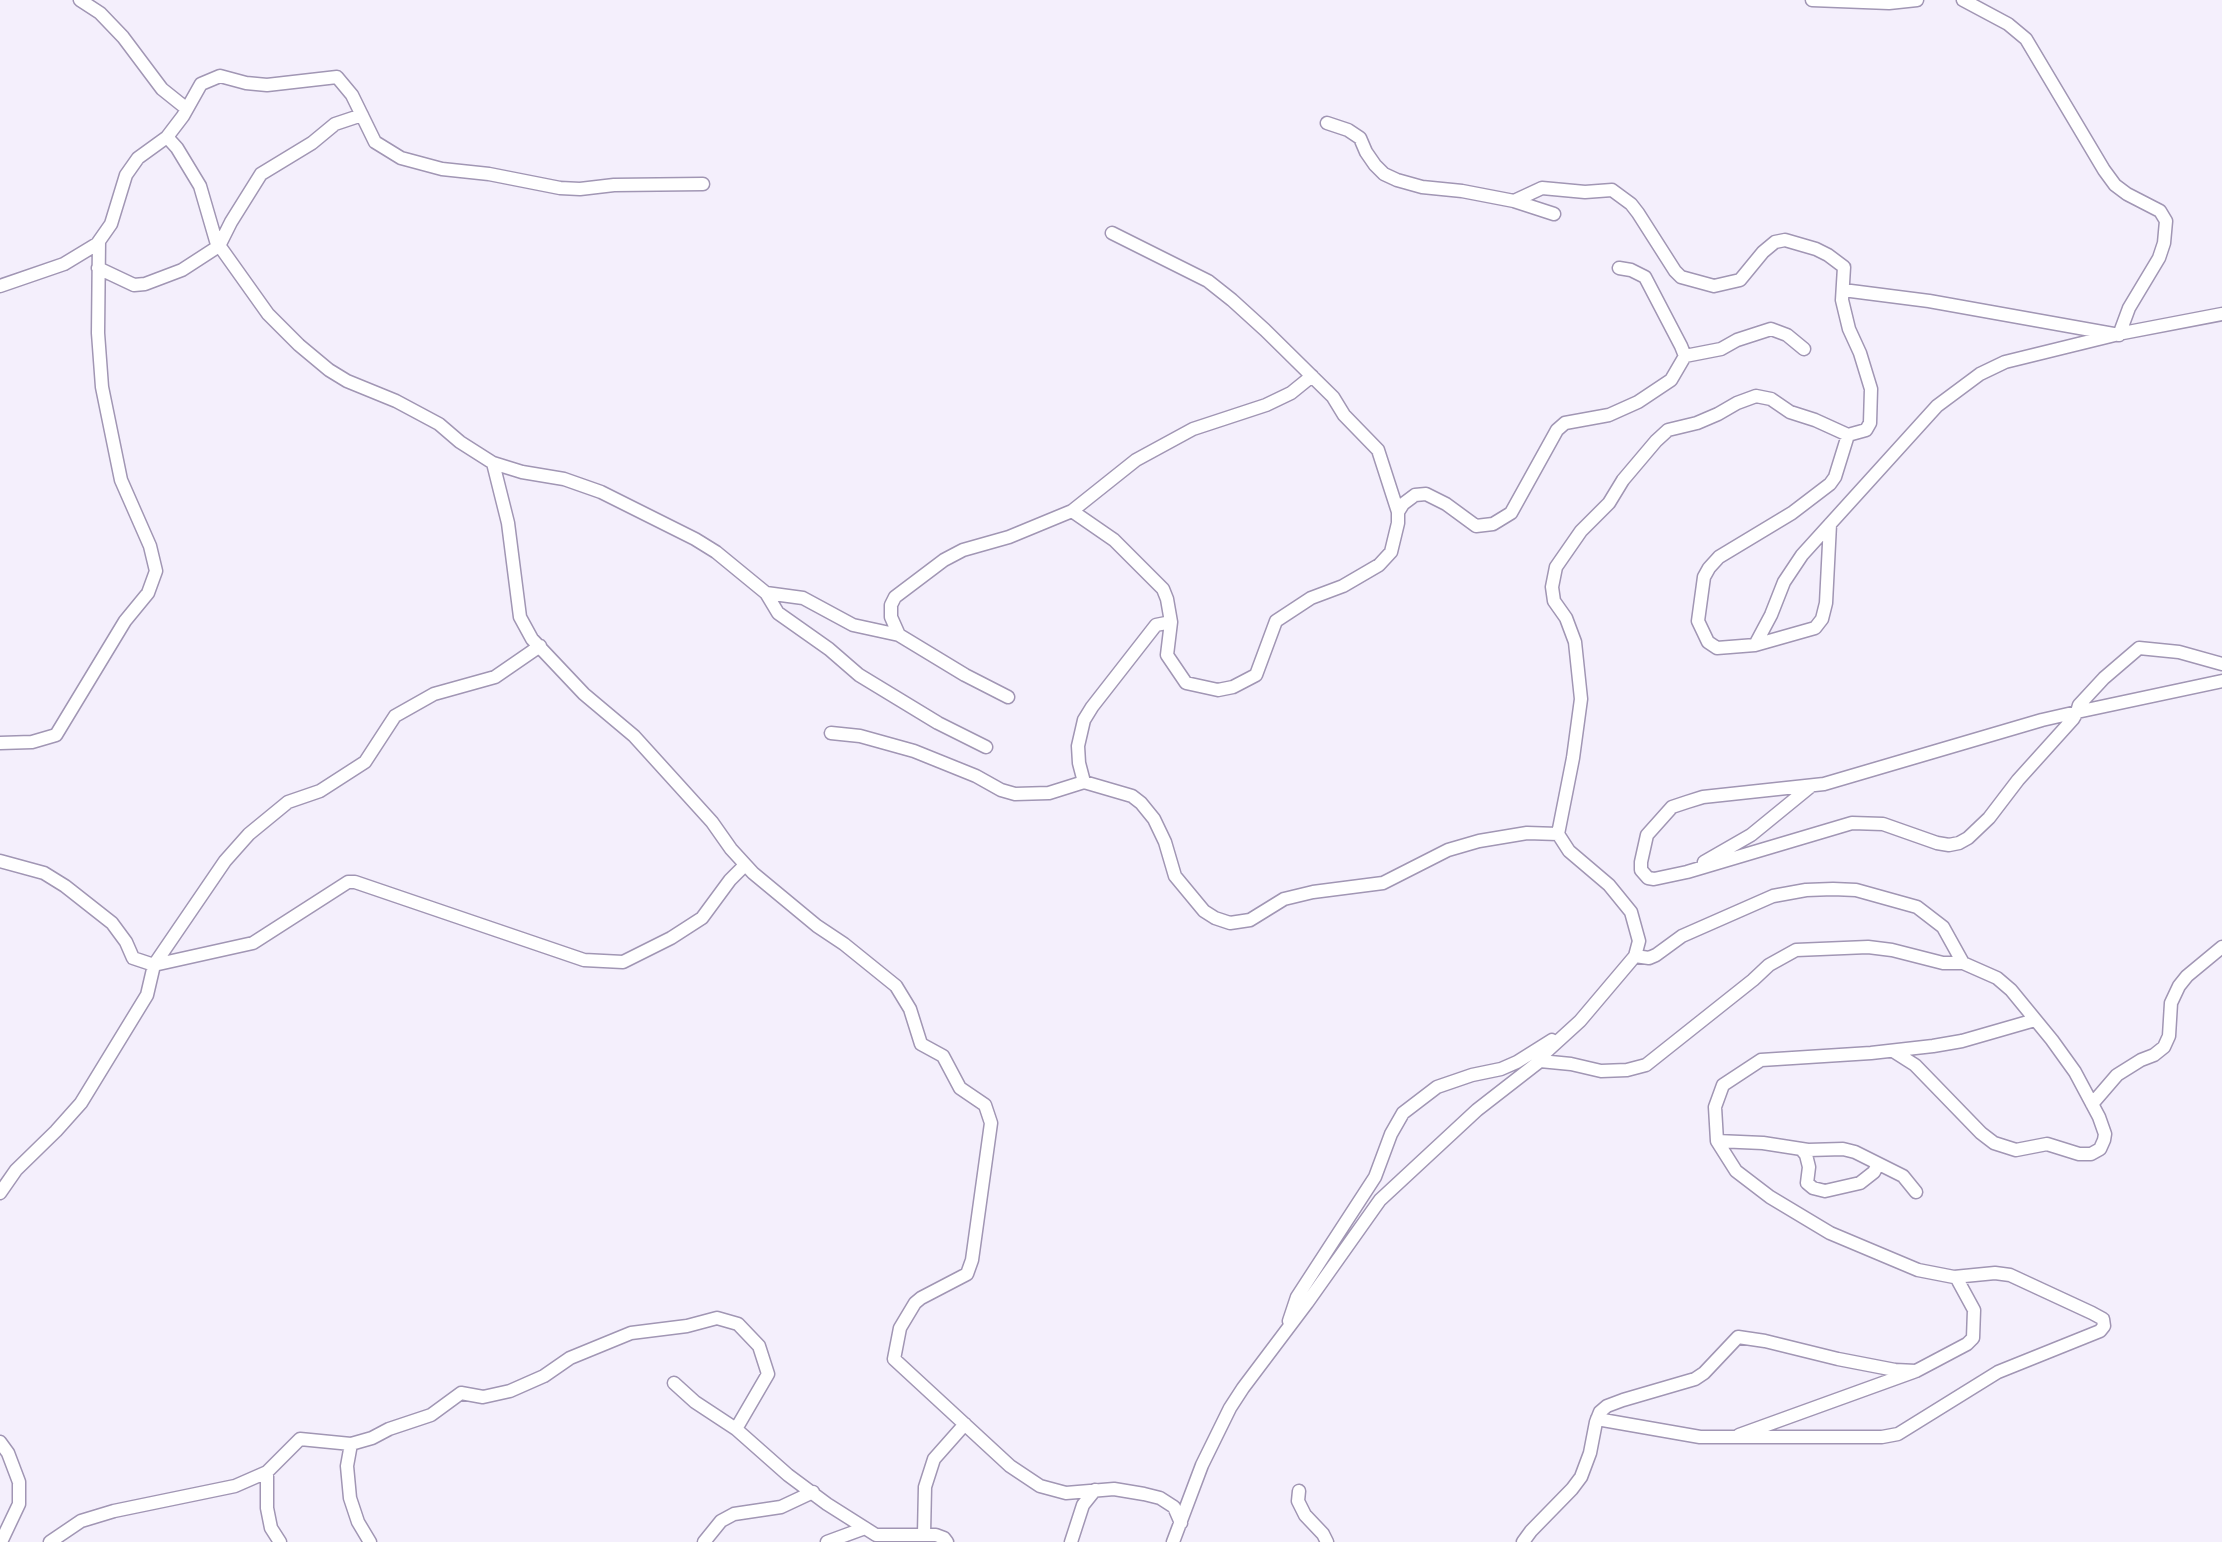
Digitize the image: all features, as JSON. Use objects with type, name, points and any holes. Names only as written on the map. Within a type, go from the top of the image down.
[{"type":"street","points":[[80,0],[100,13],[122,37],[162,89],[187,108]]},
{"type":"street","points":[[1812,0],[1889,3],[1917,0]]},
{"type":"street","points":[[1963,0],[2008,24],[2026,39],[2104,170],[2115,185],[2127,194],[2160,211],[2166,221],[2164,243],[2159,258],[2129,308],[2119,335]]},
{"type":"street","points":[[0,286],[64,264],[99,241],[112,224],[126,175],[138,158],[167,137],[201,84],[220,76],[246,83],[267,85],[336,77],[352,95],[375,142],[401,158],[442,169],[489,174],[573,189],[614,184],[703,184]]},
{"type":"street","points":[[98,268],[134,285],[145,284],[182,270],[219,246],[231,222],[261,174],[312,143],[335,124],[362,115]]},
{"type":"street","points":[[1327,123],[1348,130],[1360,138],[1366,152],[1375,165],[1384,174],[1397,180],[1422,188],[1462,192],[1514,201],[1554,214]]},
{"type":"street","points":[[167,137],[177,148],[200,186],[219,246],[268,314],[299,345],[329,370],[346,380],[396,401],[439,424],[460,442],[493,463],[522,472],[564,479],[601,492],[695,539],[716,552],[766,593],[778,613],[829,650],[859,675],[938,723],[986,747]]},
{"type":"street","points":[[1285,1332],[1297,1297],[1375,1176],[1390,1134],[1403,1113],[1437,1087],[1517,1062],[1527,1054],[1566,1032],[1580,1021],[1635,956],[1639,941],[1631,912],[1609,885],[1569,851],[1558,834],[1573,758],[1580,699],[1575,642],[1566,618],[1554,600],[1552,587],[1556,567],[1581,531],[1609,503],[1623,480],[1656,440],[1668,430],[1706,419],[1745,399],[1756,396],[1771,399],[1790,412],[1815,420],[1848,435],[1866,430],[1870,423],[1871,389],[1860,353],[1849,329],[1842,300],[1844,267],[1838,261],[1816,249],[1785,240],[1775,242],[1768,246],[1740,280],[1714,286],[1681,276],[1675,271],[1631,204],[1612,190],[1585,192],[1542,188],[1514,201]]},
{"type":"street","points":[[1112,233],[1208,281],[1232,300],[1312,376],[1333,397],[1344,415],[1378,450],[1398,512]]},
{"type":"street","points":[[0,743],[32,742],[56,735],[125,621],[148,593],[156,570],[150,546],[121,480],[102,387],[98,333],[99,241]]},
{"type":"street","points":[[1619,268],[1631,270],[1645,276],[1685,356]]},
{"type":"street","points":[[1843,290],[1929,301],[2119,335]]},
{"type":"street","points":[[1755,645],[1771,615],[1784,582],[1802,555],[1937,406],[1980,374],[2005,362],[2119,335],[2222,314]]},
{"type":"street","points":[[1072,511],[1114,540],[1163,589],[1167,599],[1171,622],[1167,655],[1186,683],[1218,690],[1233,687],[1256,675],[1276,621],[1311,598],[1342,586],[1379,565],[1391,552],[1398,512],[1403,504],[1415,496],[1426,494],[1446,504],[1476,526],[1493,524],[1511,513],[1557,430],[1565,423],[1609,415],[1638,402],[1671,380],[1685,356],[1721,349],[1737,340],[1771,329],[1787,335],[1804,349]]},
{"type":"street","points":[[899,635],[891,617],[891,605],[895,597],[944,560],[963,550],[1009,537],[1072,511],[1136,460],[1193,430],[1282,397],[1312,376]]},
{"type":"street","points":[[1830,524],[1826,602],[1822,619],[1815,628],[1755,645],[1717,648],[1708,642],[1702,633],[1698,621],[1704,577],[1708,568],[1719,557],[1792,513],[1830,484],[1835,477],[1848,435]]},
{"type":"street","points":[[493,463],[508,523],[520,616],[532,639],[584,694],[634,736],[712,822],[745,865],[779,896],[817,926],[844,944],[896,986],[910,1009],[921,1044],[943,1056],[960,1088],[985,1105],[991,1123],[972,1260],[967,1274],[915,1303],[900,1328],[894,1359],[1010,1466],[1040,1486],[1066,1493],[1114,1489],[1160,1498],[1174,1507],[1181,1522]]},
{"type":"street","points":[[766,593],[803,598],[853,625],[899,635],[952,667],[1008,697]]},
{"type":"street","points":[[1084,782],[1078,763],[1078,746],[1084,720],[1092,706],[1156,625],[1171,622]]},
{"type":"street","points":[[0,1193],[16,1170],[56,1131],[81,1103],[147,995],[154,965],[224,861],[249,834],[267,817],[288,802],[320,791],[365,762],[395,716],[434,694],[496,677],[540,646]]},
{"type":"street","points":[[2222,664],[2179,652],[2139,648],[2104,678],[2079,705],[2077,712],[2074,720],[2018,780],[1989,818],[1968,838],[1959,843],[1949,845],[1937,843],[1883,824],[1852,824],[1687,872],[1654,879],[1648,878],[1641,870],[1647,834],[1672,807],[1703,797],[1824,784],[2042,720],[2077,712],[2222,681]]},
{"type":"street","points":[[831,733],[860,736],[914,751],[976,776],[1001,790],[1015,794],[1034,795],[1049,793],[1084,782],[1120,791],[1141,803],[1154,819],[1165,842],[1175,876],[1204,911],[1215,918],[1230,923],[1250,920],[1284,899],[1313,892],[1384,883],[1448,850],[1479,841],[1509,835],[1558,834]]},
{"type":"street","points":[[1687,872],[1751,835],[1811,786]]},
{"type":"street","points":[[0,861],[44,873],[65,886],[112,923],[126,942],[133,958],[154,965],[253,943],[348,882],[355,882],[584,960],[623,962],[671,938],[702,918],[730,880],[745,865]]},
{"type":"street","points":[[1635,956],[1649,958],[1656,955],[1682,936],[1773,896],[1806,890],[1833,889],[1856,890],[1917,907],[1943,927],[1963,963]]},
{"type":"street","points":[[1540,1061],[1571,1064],[1601,1071],[1627,1070],[1646,1065],[1753,980],[1769,965],[1796,950],[1868,947],[1892,950],[1943,963],[1963,963],[1997,978],[2011,990],[2052,1040],[2075,1072],[2099,1117],[2105,1134],[2100,1149],[2091,1154],[2079,1154],[2047,1144],[2016,1150],[1994,1142],[1981,1133],[1924,1074],[1892,1051]]},
{"type":"street","points":[[2092,1104],[2117,1075],[2154,1055],[2164,1047],[2169,1036],[2171,1003],[2179,986],[2187,976],[2222,947]]},
{"type":"street","points":[[1597,1420],[1690,1436],[1730,1438],[1882,1437],[1898,1434],[1998,1372],[2017,1363],[2067,1346],[2100,1331],[2104,1326],[2102,1319],[2010,1275],[1995,1273],[1956,1277],[1918,1270],[1830,1234],[1770,1197],[1736,1171],[1717,1141],[1715,1107],[1723,1085],[1761,1060],[1892,1051],[1962,1041],[2035,1020]]},
{"type":"street","points":[[1174,1542],[1202,1465],[1230,1408],[1380,1200],[1477,1110],[1540,1061],[1566,1032]]},
{"type":"street","points":[[1717,1141],[1763,1143],[1801,1149],[1842,1148],[1855,1152],[1903,1176],[1916,1192]]},
{"type":"street","points":[[1801,1149],[1806,1155],[1809,1167],[1807,1182],[1813,1188],[1824,1191],[1860,1183],[1874,1172],[1878,1164]]},
{"type":"street","points":[[1730,1438],[1916,1371],[1961,1348],[1973,1338],[1974,1310],[1956,1277]]},
{"type":"street","points":[[50,1542],[81,1521],[114,1511],[235,1486],[267,1472],[300,1439],[351,1444],[431,1415],[461,1392],[483,1398],[510,1391],[544,1376],[570,1358],[631,1334],[687,1326],[717,1318],[738,1324],[759,1346],[768,1374],[736,1429]]},
{"type":"street","points":[[1523,1542],[1572,1490],[1581,1477],[1590,1452],[1600,1412],[1607,1406],[1623,1400],[1696,1379],[1704,1374],[1738,1337],[1765,1341],[1838,1359],[1895,1370],[1916,1371]]},
{"type":"street","points":[[674,1383],[695,1402],[736,1429],[788,1475],[814,1492],[827,1504],[876,1535],[936,1535],[944,1538],[947,1542]]},
{"type":"street","points":[[924,1534],[925,1487],[934,1459],[965,1424]]},
{"type":"street","points":[[0,1442],[8,1453],[6,1466],[19,1482],[18,1504],[1,1542]]},
{"type":"street","points":[[351,1444],[347,1466],[350,1498],[358,1522],[370,1542]]},
{"type":"street","points":[[267,1472],[267,1508],[271,1528],[280,1542]]},
{"type":"street","points":[[1071,1542],[1083,1505],[1095,1490]]},
{"type":"street","points":[[1299,1491],[1298,1502],[1305,1515],[1323,1534],[1327,1542]]},
{"type":"street","points":[[704,1542],[721,1521],[734,1514],[781,1507],[814,1492]]},
{"type":"street","points":[[827,1542],[865,1528]]}]
